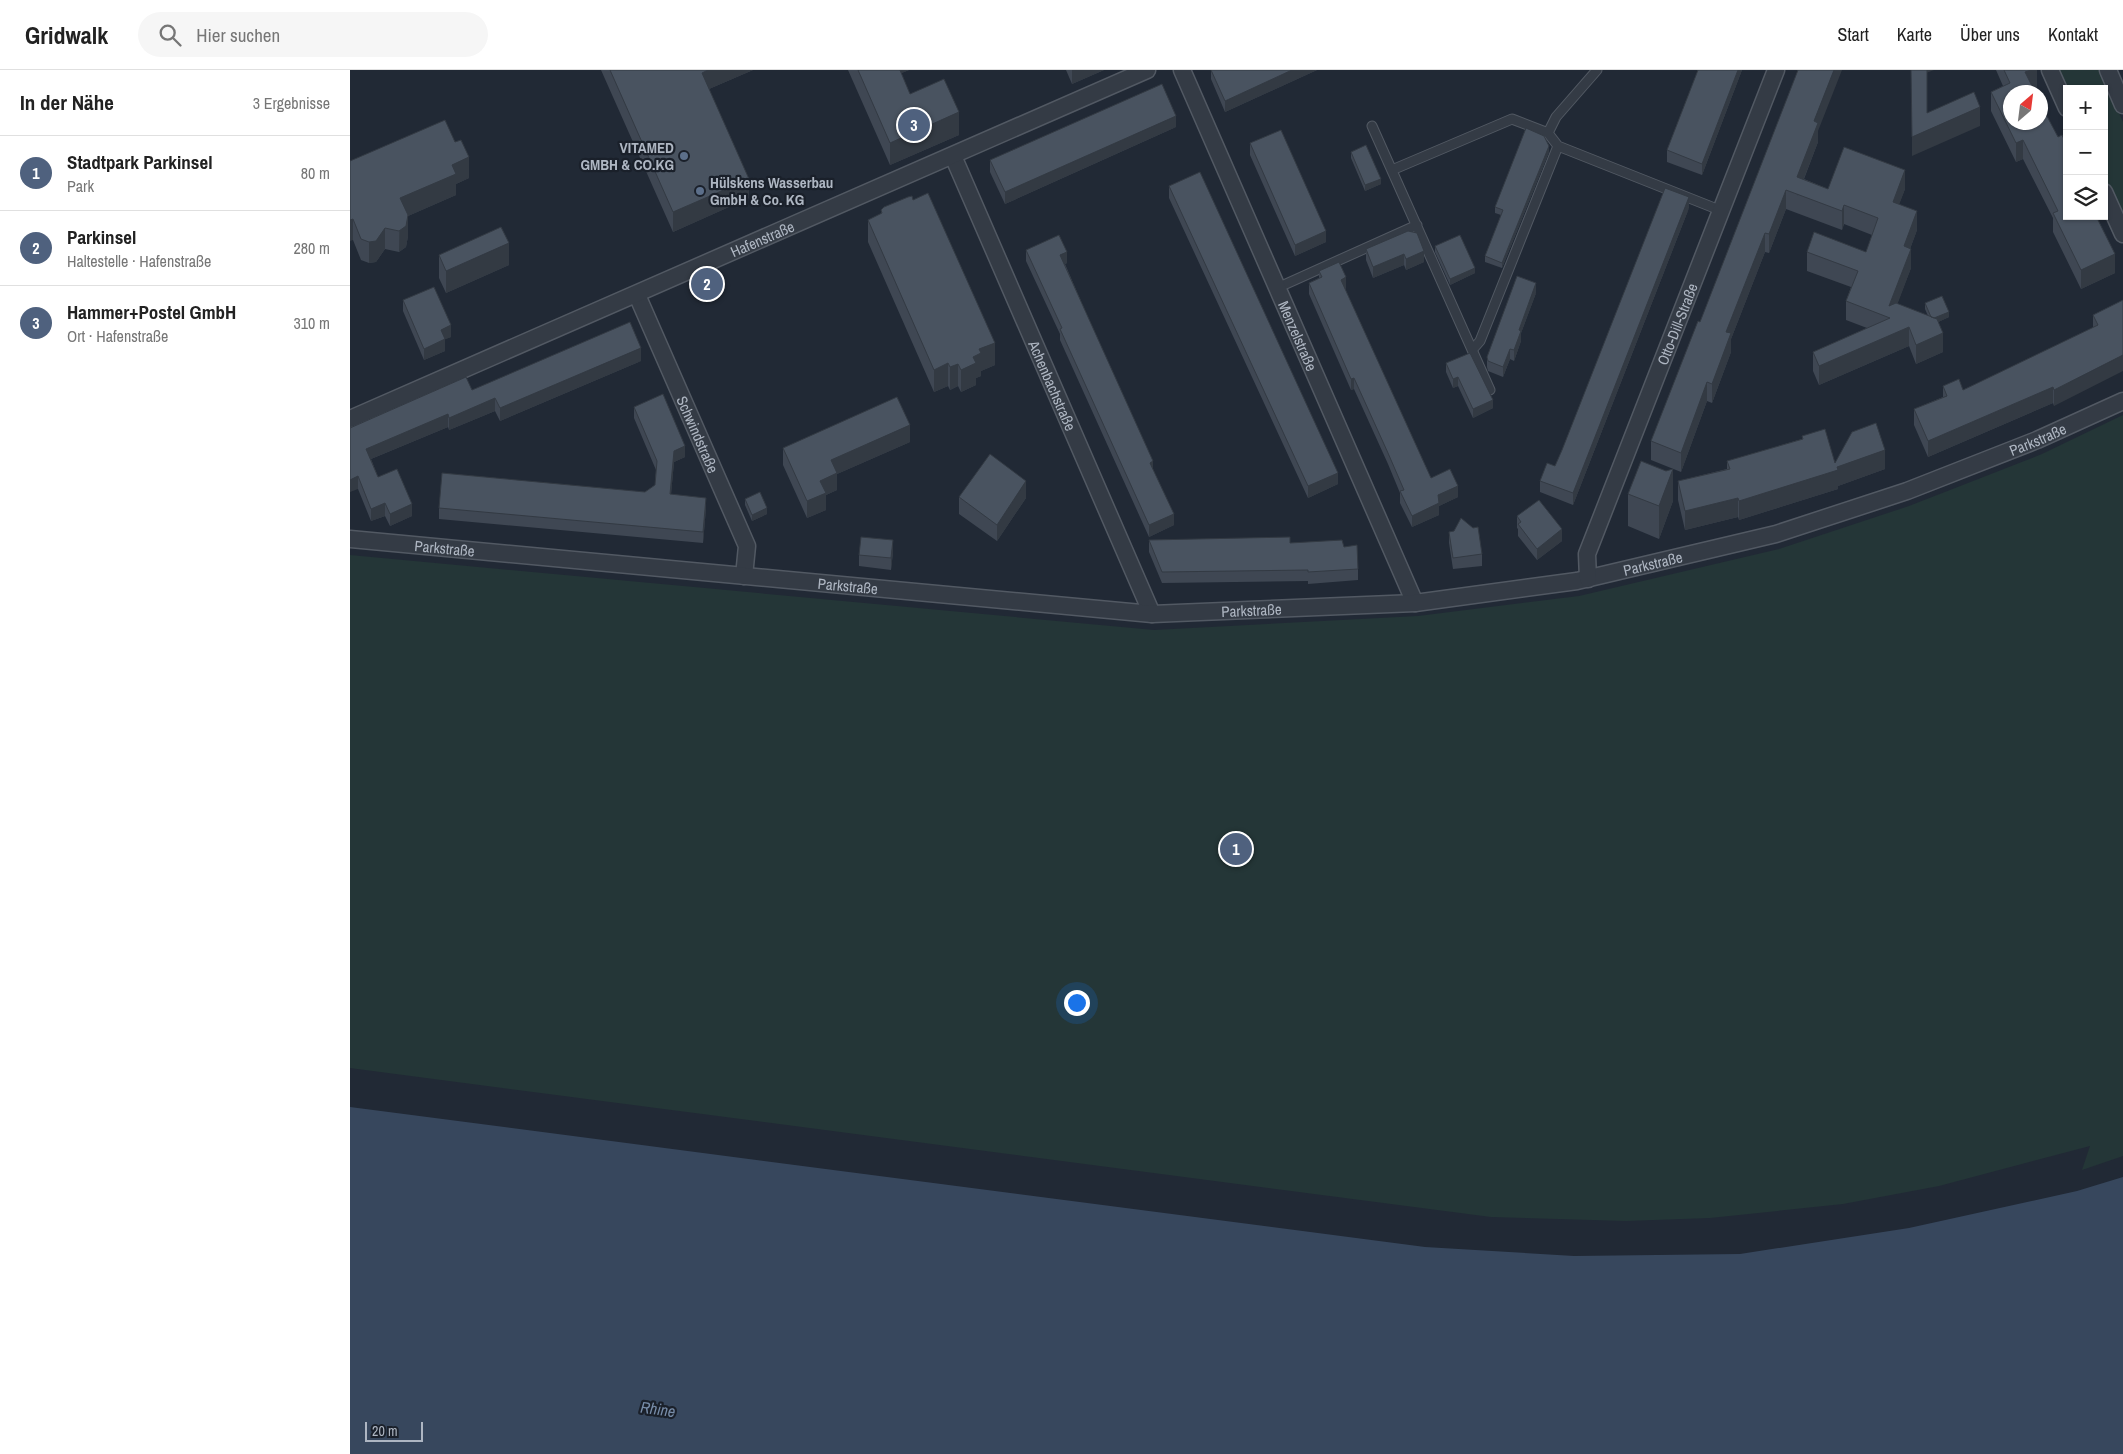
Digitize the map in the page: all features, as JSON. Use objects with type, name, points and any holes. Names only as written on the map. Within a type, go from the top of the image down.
[{"type":"street","name":"Hafenstraße","points":[[350,419],[638,295],[1147,70]]},
{"type":"street","name":"Menzelstraße","points":[[1182,70],[1415,602]]},
{"type":"street","name":"Otto-Dill-Straße","points":[[1588,579],[1587,554],[1776,70]]},
{"type":"street","points":[[2050,70],[2063,99]]},
{"type":"street","points":[[2108,70],[2123,105]]},
{"type":"street","name":"Achenbachstraße","points":[[953,156],[1152,614]]},
{"type":"street","points":[[2108,201],[2123,234]]},
{"type":"street","name":"Schwindstraße","points":[[638,295],[747,546],[744,576]]},
{"type":"street","name":"Parkstraße","points":[[350,539],[1152,614],[1415,602],[1588,579],[1776,534],[1898,494],[2037,440],[2123,401]]},
{"type":"lane","points":[[1548,133],[1556,118],[1596,70]]},
{"type":"lane","points":[[1392,170],[1512,119],[1548,133],[1558,146],[1722,211]]},
{"type":"lane","points":[[1372,126],[1490,390]]},
{"type":"lane","points":[[1473,349],[1480,341],[1558,146]]},
{"type":"lane","points":[[1277,288],[1417,226]]},
{"type":"shaded area","points":[[2058,70],[2100,70],[2107,85],[2065,85]]},
{"type":"shaded area","points":[[2108,88],[2123,122],[2123,217],[2108,184]]},
{"type":"shaded area","points":[[2123,415],[2123,1156],[2082,1170],[2090,1146],[1939,1186],[1843,1204],[1710,1218],[1626,1221],[1491,1217],[350,1068],[350,555],[1154,630],[1418,616],[1579,596],[1779,549],[1909,506],[2042,454]]},
{"type":"water","name":"Rhine","points":[[350,1107],[1425,1247],[1574,1256],[1740,1254],[1909,1228],[2077,1191],[2123,1177],[2123,1454],[350,1454]]},
{"type":"building","points":[[610,70],[708,70],[702,73],[749,179],[673,212]]},
{"type":"building","points":[[858,70],[900,70],[910,94],[944,79],[959,112],[890,143]]},
{"type":"building","points":[[1211,70],[1292,70],[1225,101]]},
{"type":"building","points":[[1698,70],[1738,70],[1702,164],[1667,150]]},
{"type":"building","points":[[1798,70],[1834,70],[1814,121],[1818,123],[1797,177],[1828,189],[1844,147],[1905,170],[1893,202],[1917,211],[1904,246],[1911,249],[1889,306],[1896,303],[1937,319],[1943,333],[1916,345],[1909,327],[1819,366],[1813,352],[1890,318],[1846,301],[1858,271],[1807,252],[1814,232],[1866,252],[1878,218],[1844,205],[1842,211],[1786,190],[1769,234],[1765,233],[1726,332],[1731,333],[1712,384],[1707,382],[1681,453],[1651,441],[1698,321],[1700,322]]},
{"type":"building","points":[[1911,70],[1927,70],[1927,113],[1974,92],[1980,107],[1912,137]]},
{"type":"building","points":[[2004,70],[2031,70],[2025,72],[2032,85],[2006,85],[2010,83]]},
{"type":"building","points":[[1162,84],[1176,116],[1005,192],[990,160]]},
{"type":"building","points":[[2003,86],[2003,116],[1991,92]]},
{"type":"building","points":[[2048,118],[2058,137],[2062,135],[2063,137],[2063,220],[2098,220],[2115,254],[2081,270],[2053,213],[2058,211],[2023,140],[2016,143],[2010,130],[2048,130]]},
{"type":"building","points":[[445,120],[455,142],[461,140],[469,157],[452,165],[456,174],[400,198],[408,215],[406,226],[399,231],[385,228],[376,241],[369,242],[361,239],[353,219],[350,220],[350,161]]},
{"type":"building","points":[[1526,128],[1544,136],[1549,146],[1502,263],[1485,256],[1503,210],[1495,207]]},
{"type":"building","points":[[1281,130],[1326,231],[1295,245],[1250,143]]},
{"type":"building","points":[[1366,145],[1381,179],[1365,185],[1351,152]]},
{"type":"building","points":[[1200,172],[1338,473],[1308,486],[1169,186]]},
{"type":"building","points":[[1665,188],[1689,197],[1573,493],[1540,481],[1547,463],[1555,466],[1562,450]]},
{"type":"building","points":[[928,193],[995,343],[979,349],[981,353],[973,357],[976,363],[961,370],[958,364],[950,367],[948,363],[934,370],[868,220],[882,213],[881,210],[884,207],[908,197],[912,196],[913,200]]},
{"type":"building","points":[[501,227],[509,243],[446,271],[439,255]]},
{"type":"building","points":[[1408,231],[1417,233],[1424,251],[1406,259],[1404,254],[1373,267],[1366,249]]},
{"type":"building","points":[[1059,235],[1067,252],[1060,255],[1153,461],[1150,463],[1174,514],[1149,525],[1026,250]]},
{"type":"building","points":[[1460,235],[1475,268],[1450,279],[1435,246]]},
{"type":"building","points":[[1339,262],[1346,277],[1341,280],[1431,478],[1450,469],[1458,486],[1438,495],[1439,503],[1412,516],[1400,491],[1404,490],[1388,453],[1354,378],[1351,379],[1309,283],[1322,277],[1319,271]]},
{"type":"building","points":[[1517,276],[1536,283],[1514,350],[1510,349],[1503,367],[1488,361],[1487,357]]},
{"type":"building","points":[[434,287],[451,325],[441,330],[445,339],[424,349],[403,300]]},
{"type":"building","points":[[1942,296],[1949,312],[1934,318],[1931,317],[1925,303]]},
{"type":"building","points":[[2123,300],[2123,355],[2054,390],[2053,387],[1928,441],[1914,409],[1947,396],[1943,386],[1959,379],[1963,390],[2098,325],[2093,315]]},
{"type":"building","points":[[630,322],[641,348],[500,408],[495,398],[449,418],[448,414],[366,449],[378,477],[397,469],[412,504],[390,514],[385,503],[371,509],[358,476],[350,480],[350,428],[466,377],[472,390]]},
{"type":"building","points":[[1470,353],[1493,400],[1473,409],[1458,377],[1453,379],[1446,363]]},
{"type":"building","points":[[663,394],[685,446],[674,451],[670,494],[706,498],[703,532],[439,508],[442,473],[645,492],[655,485],[657,461],[634,407]]},
{"type":"building","points":[[897,397],[910,425],[831,460],[837,473],[820,481],[826,493],[807,501],[783,448]]},
{"type":"building","points":[[1876,423],[1885,450],[1837,467],[1838,470],[1739,501],[1738,498],[1685,511],[1678,481],[1730,469],[1727,461],[1803,439],[1802,436],[1825,429],[1835,463],[1852,432]]},
{"type":"building","points":[[990,454],[1026,481],[997,525],[959,497]]},
{"type":"building","points":[[1641,461],[1666,471],[1673,469],[1659,506],[1628,494]]},
{"type":"building","points":[[760,492],[767,508],[752,515],[745,499]]},
{"type":"building","points":[[1539,500],[1562,529],[1537,549],[1518,524],[1521,522],[1517,516]]},
{"type":"building","points":[[1461,518],[1473,528],[1478,527],[1482,554],[1453,558],[1449,532],[1454,531]]},
{"type":"building","points":[[861,537],[893,540],[891,558],[859,555]]},
{"type":"building","points":[[1290,537],[1290,543],[1342,540],[1344,547],[1357,545],[1358,569],[1308,572],[1308,570],[1162,572],[1149,540]]},
{"type":"place","name":"Hammer+Postel GmbH","points":[[914,125]]},
{"type":"place","name":"VITAMED GMBH & CO.KG","points":[[684,156]]},
{"type":"place","name":"Hülskens Wasserbau GmbH & Co. KG","points":[[700,191]]},
{"type":"place","name":"Parkinsel","points":[[707,284]]},
{"type":"place","name":"Stadtpark Parkinsel","points":[[1236,849]]}]
